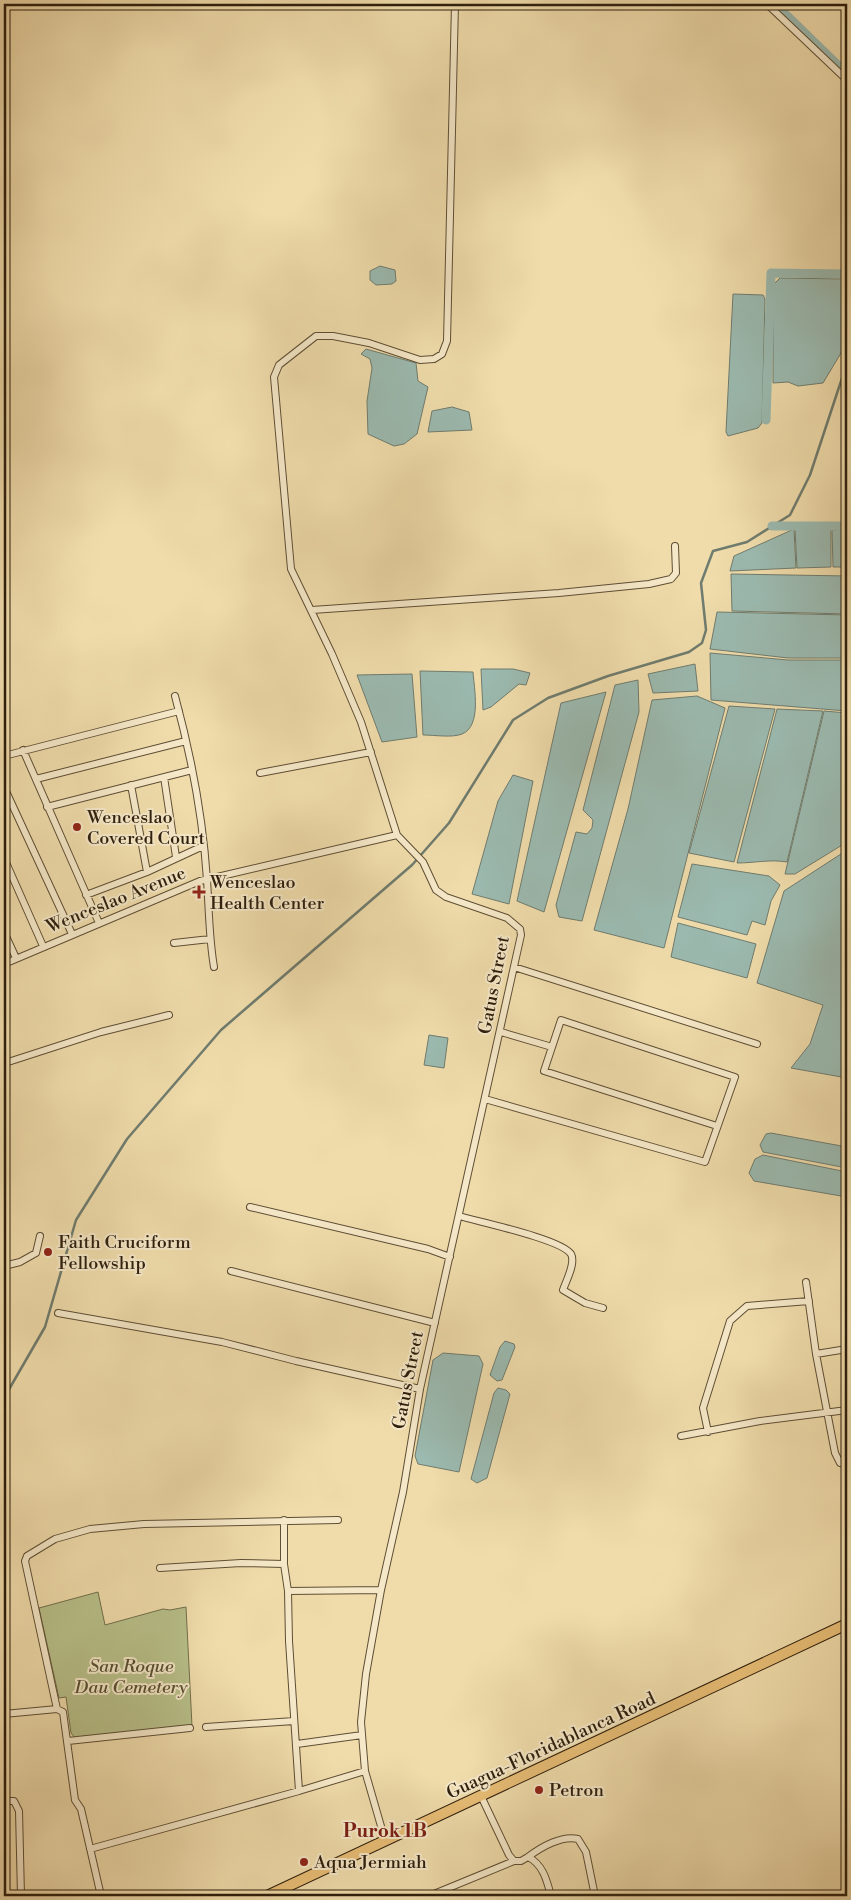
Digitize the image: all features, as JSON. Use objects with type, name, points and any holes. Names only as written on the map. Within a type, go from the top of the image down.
[{"type":"main road","name":"Guagua-Floridablanca Road","points":[[267,1896],[847,1624]]},
{"type":"street","points":[[397,835],[361,722],[312,610],[291,569],[274,377],[279,365],[316,336],[333,336],[369,342],[420,360],[434,360],[442,354],[446,341],[455,4]]},
{"type":"street","points":[[767,4],[847,80]]},
{"type":"street","points":[[312,610],[559,593],[649,584],[670,579],[676,573],[675,546]]},
{"type":"street","points":[[175,696],[192,770],[203,846],[214,967]]},
{"type":"street","points":[[4,756],[179,710]]},
{"type":"street","points":[[36,779],[186,741]]},
{"type":"street","points":[[23,750],[99,923]]},
{"type":"street","points":[[260,773],[371,752]]},
{"type":"street","points":[[47,807],[192,770]]},
{"type":"street","points":[[164,777],[176,857]]},
{"type":"street","points":[[131,785],[148,872]]},
{"type":"street","points":[[4,787],[72,934]]},
{"type":"street","name":"Gatus Street","points":[[385,1840],[365,1771],[362,1736],[366,1674],[381,1590],[403,1492],[420,1389],[521,935],[520,928],[507,918],[446,896],[436,890],[423,862],[397,835]]},
{"type":"street","name":"Wenceslao Avenue","points":[[4,964],[207,879],[397,835]]},
{"type":"street","points":[[86,895],[148,872],[176,857],[203,846]]},
{"type":"street","points":[[4,858],[44,946]]},
{"type":"street","points":[[4,931],[16,958]]},
{"type":"street","points":[[174,942],[210,939]]},
{"type":"street","points":[[514,967],[757,1044]]},
{"type":"street","points":[[4,1059],[5,1063],[101,1032],[169,1015]]},
{"type":"street","points":[[485,1099],[705,1162],[734,1077],[561,1020],[544,1071],[716,1126]]},
{"type":"street","points":[[500,1032],[552,1047]]},
{"type":"street","points":[[250,1208],[428,1249],[450,1257]]},
{"type":"street","points":[[459,1216],[532,1235],[564,1248],[571,1254],[573,1260],[563,1290],[586,1303],[602,1308]]},
{"type":"street","points":[[4,1266],[20,1262],[36,1253],[40,1236]]},
{"type":"street","points":[[231,1271],[435,1323]]},
{"type":"street","points":[[806,1282],[816,1354],[835,1453],[840,1463],[847,1464]]},
{"type":"street","points":[[708,1432],[703,1408],[730,1321],[747,1306],[809,1301]]},
{"type":"street","points":[[58,1313],[222,1342],[420,1389]]},
{"type":"street","points":[[816,1354],[847,1349]]},
{"type":"street","points":[[681,1436],[760,1421],[847,1410]]},
{"type":"street","points":[[284,1520],[284,1564],[288,1591],[299,1792]]},
{"type":"street","points":[[100,1896],[81,1809],[75,1800],[68,1741],[25,1561],[27,1556],[55,1539],[90,1529],[144,1524],[338,1520]]},
{"type":"street","points":[[160,1568],[241,1563],[284,1564]]},
{"type":"street","points":[[288,1591],[381,1590]]},
{"type":"street","points":[[4,1714],[60,1710]]},
{"type":"street","points":[[206,1727],[294,1721]]},
{"type":"street","points":[[68,1741],[190,1728]]},
{"type":"street","points":[[296,1744],[362,1736]]},
{"type":"street","points":[[90,1849],[299,1792],[365,1771]]},
{"type":"street","points":[[481,1796],[509,1855],[514,1861]]},
{"type":"street","points":[[4,1801],[14,1801],[19,1811],[21,1896]]},
{"type":"street","points":[[429,1896],[514,1861],[521,1861],[545,1846],[572,1838],[578,1839],[586,1852],[595,1896]]},
{"type":"street","points":[[528,1857],[540,1866],[549,1896]]},
{"type":"green space","name":"San Roque Dau Cemetery","points":[[98,1592],[105,1625],[163,1609],[170,1610],[186,1607],[192,1726],[75,1738],[71,1733],[66,1697],[59,1698],[39,1608]]},
{"type":"water","points":[[380,266],[395,270],[396,281],[392,284],[376,285],[370,280],[370,271]]},
{"type":"water","points":[[780,278],[847,279],[847,343],[823,383],[798,386],[788,382],[773,383],[773,285]]},
{"type":"water","points":[[733,294],[763,295],[765,299],[762,423],[758,428],[728,436],[726,432]]},
{"type":"water","points":[[366,349],[416,363],[418,381],[428,387],[417,434],[404,444],[394,446],[368,434],[367,401],[372,368],[370,359],[361,354]]},
{"type":"water","points":[[452,407],[469,412],[472,430],[428,432],[432,411]]},
{"type":"water","points":[[794,529],[796,568],[730,571],[734,556]]},
{"type":"water","points":[[795,529],[831,529],[831,567],[797,568]]},
{"type":"water","points":[[847,529],[847,567],[833,567],[832,530]]},
{"type":"water","points":[[731,574],[847,576],[847,614],[732,611]]},
{"type":"water","points":[[717,612],[847,615],[847,658],[788,658],[710,649]]},
{"type":"water","points":[[710,653],[788,660],[847,660],[847,711],[711,700]]},
{"type":"water","points":[[695,664],[698,691],[653,693],[648,674]]},
{"type":"water","points":[[481,669],[513,669],[530,673],[526,685],[519,684],[491,707],[483,710]]},
{"type":"water","points":[[420,671],[473,672],[475,715],[468,730],[453,736],[423,735]]},
{"type":"water","points":[[412,674],[417,737],[382,742],[357,675]]},
{"type":"water","points":[[638,680],[639,712],[582,921],[559,917],[556,905],[576,832],[587,834],[592,828],[593,820],[583,810],[615,685]]},
{"type":"water","points":[[606,692],[544,912],[517,901],[561,703]]},
{"type":"water","points":[[697,696],[725,708],[664,948],[594,930],[628,809],[652,700]]},
{"type":"water","points":[[729,706],[775,709],[734,862],[689,853]]},
{"type":"water","points":[[777,709],[823,711],[787,862],[737,863]]},
{"type":"water","points":[[824,711],[847,713],[847,842],[795,874],[785,874]]},
{"type":"water","points":[[513,775],[533,781],[509,904],[472,894],[498,801]]},
{"type":"water","points":[[847,850],[847,1078],[791,1068],[810,1044],[823,1005],[757,983],[784,891]]},
{"type":"water","points":[[692,864],[769,876],[780,885],[771,901],[765,925],[752,921],[747,935],[678,917]]},
{"type":"water","points":[[678,923],[756,944],[747,978],[671,957]]},
{"type":"water","points":[[429,1035],[448,1038],[444,1068],[424,1065]]},
{"type":"water","points":[[771,1133],[847,1147],[847,1168],[763,1152],[760,1145],[766,1134]]},
{"type":"water","points":[[763,1155],[847,1172],[847,1197],[754,1181],[749,1173],[755,1159]]},
{"type":"water","points":[[505,1341],[514,1344],[515,1347],[502,1380],[497,1381],[490,1375],[500,1347]]},
{"type":"water","points":[[443,1353],[479,1356],[483,1364],[459,1472],[418,1464],[415,1456],[433,1360]]},
{"type":"water","points":[[498,1388],[506,1390],[510,1394],[487,1478],[477,1483],[471,1479],[494,1393]]},
{"type":"waterway","points":[[775,4],[847,74]]},
{"type":"waterway","points":[[766,420],[771,273],[847,274]]},
{"type":"waterway","points":[[4,1398],[45,1327],[76,1220],[127,1139],[221,1030],[412,865],[449,823],[513,720],[548,698],[608,676],[689,652],[702,643],[706,630],[701,583],[713,551],[747,542],[790,515],[810,475],[847,363]]},
{"type":"waterway","points":[[772,526],[847,526]]},
{"type":"place","name":"Wenceslao Covered Court","points":[[77,827]]},
{"type":"place","name":"Wenceslao Health Center","points":[[199,892]]},
{"type":"place","name":"Faith Cruciform Fellowship","points":[[48,1252]]},
{"type":"place","name":"Petron","points":[[539,1790]]},
{"type":"place","name":"Aqua Jermiah","points":[[304,1862]]},
{"type":"district","name":"Purok 1B","points":[[385,1831]]}]
